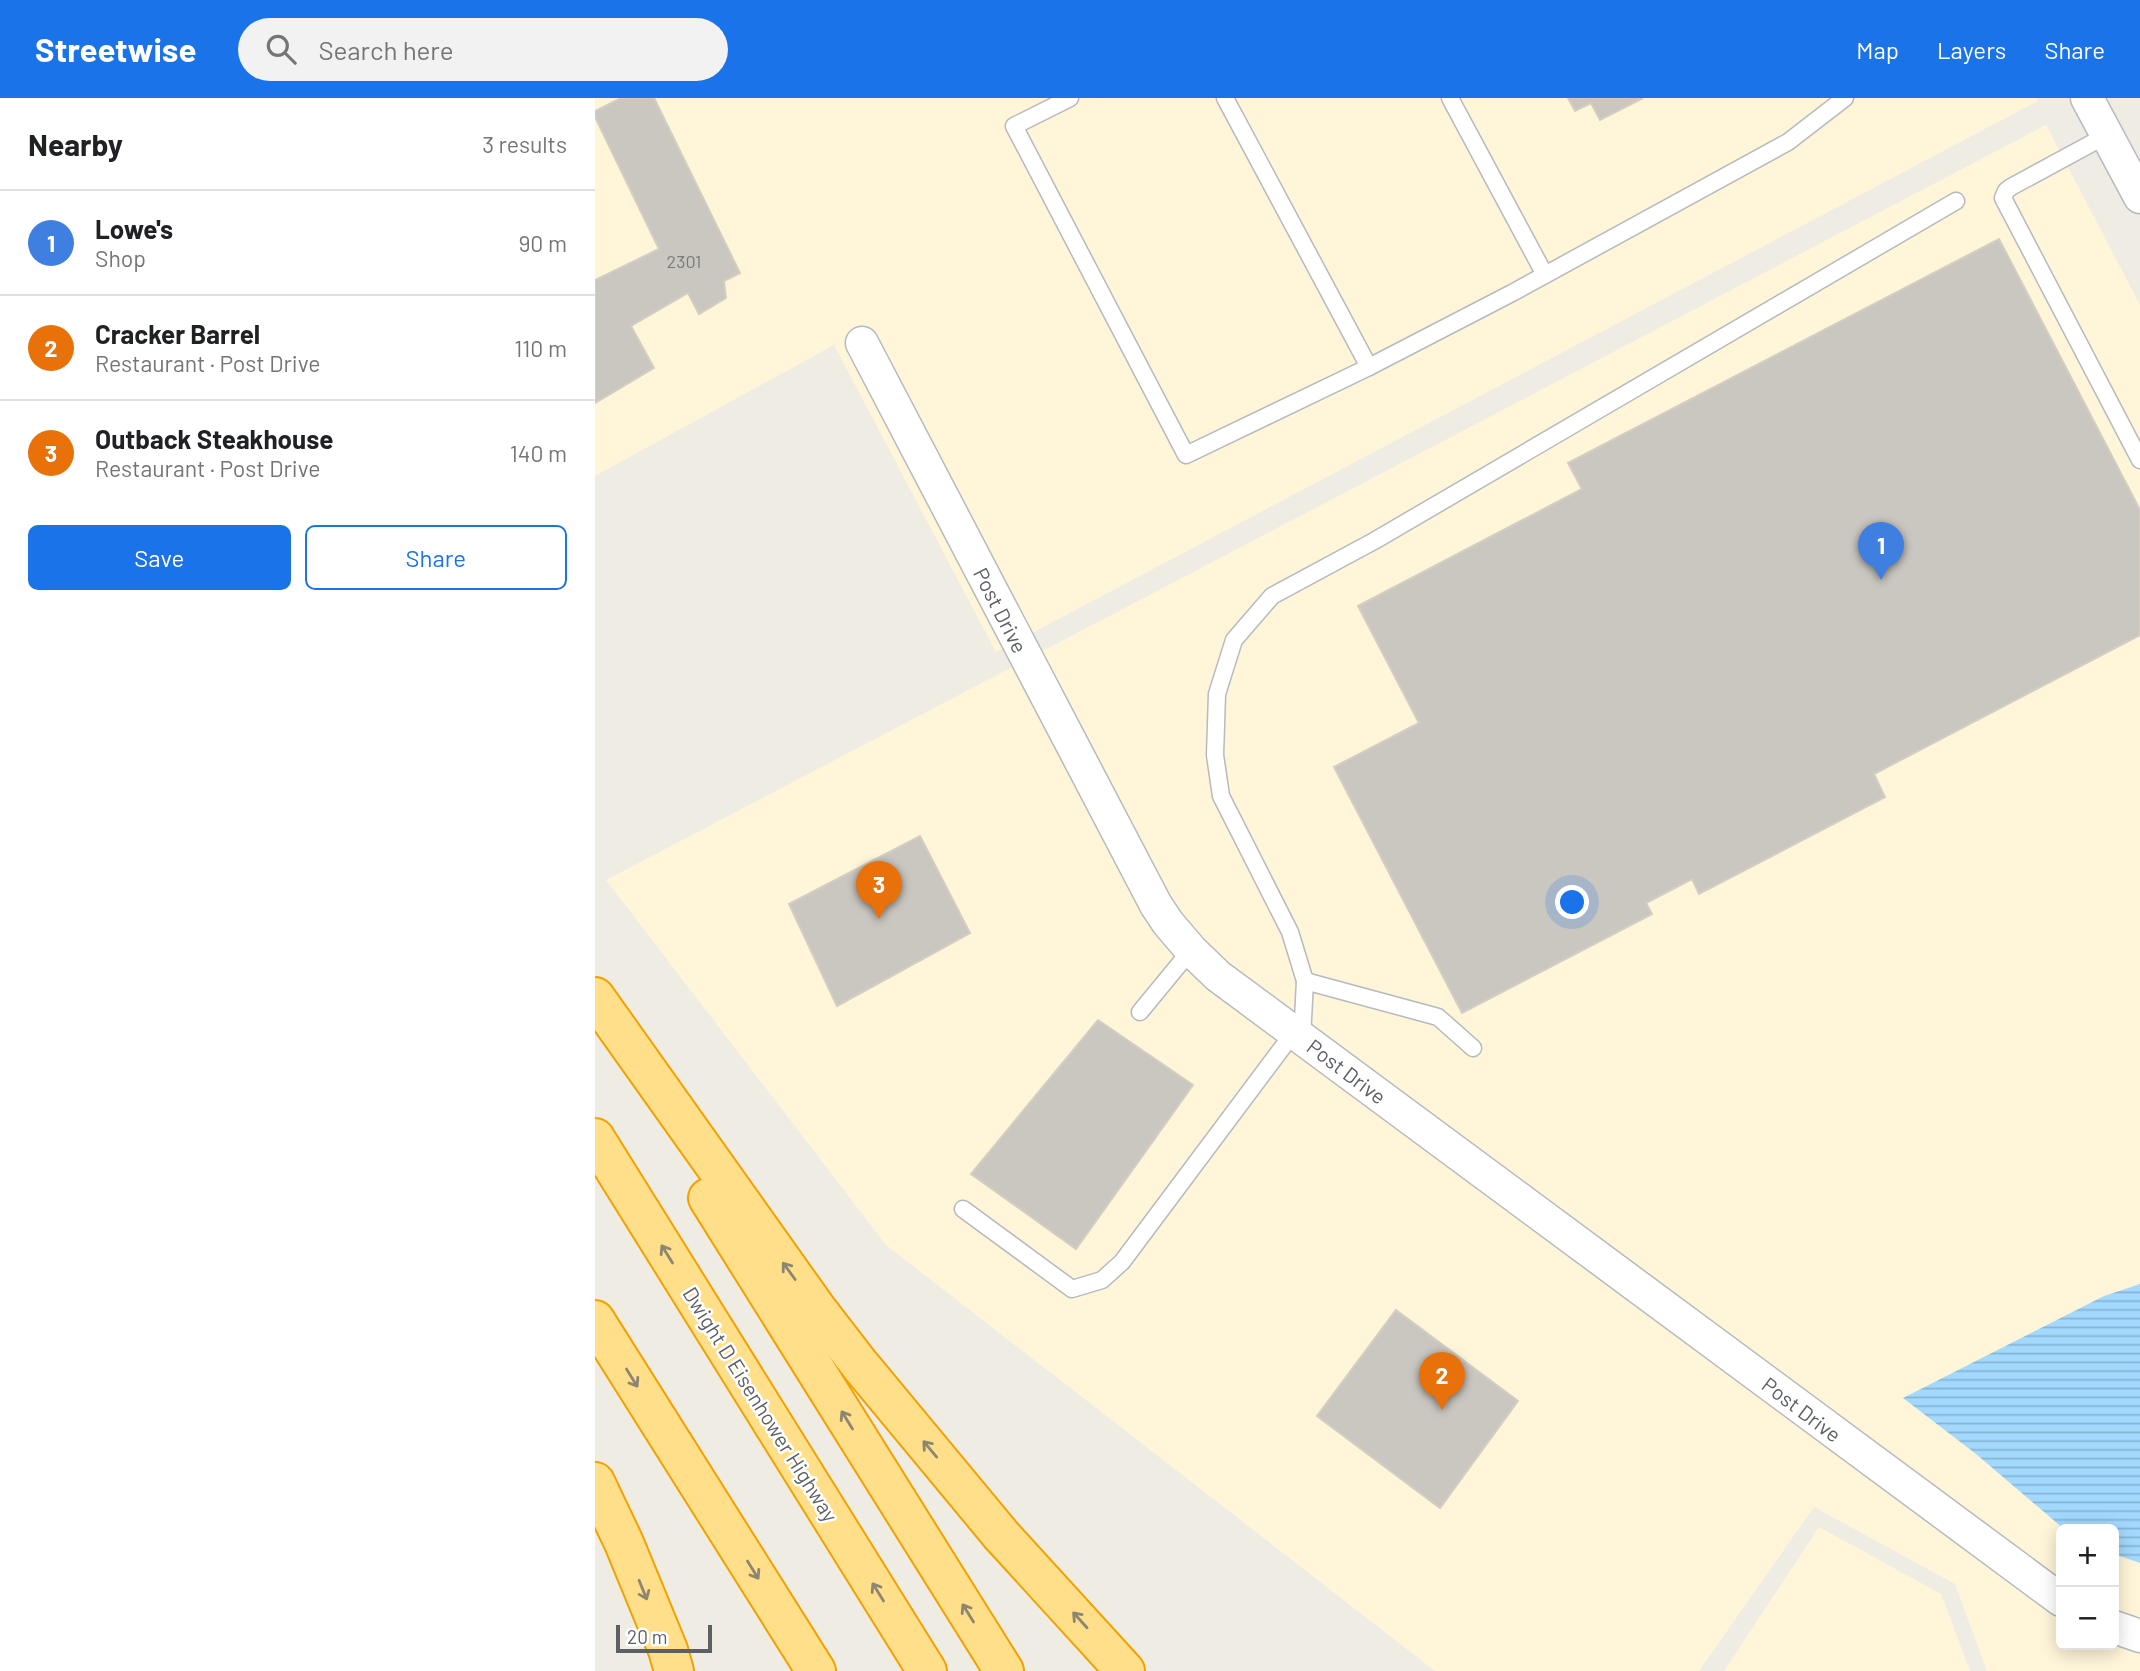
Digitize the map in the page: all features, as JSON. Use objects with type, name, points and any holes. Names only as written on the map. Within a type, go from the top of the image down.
[{"type":"highway","points":[[595,997],[815,1308],[1001,1535],[1125,1671]]},
{"type":"highway","points":[[595,1018],[1004,1671]]},
{"type":"highway","name":"Dwight D Eisenhower Highway","points":[[595,1138],[927,1671]]},
{"type":"highway","points":[[595,1320],[816,1671]]},
{"type":"highway","points":[[595,1482],[639,1579],[674,1671]]},
{"type":"street","points":[[2087,98],[2140,197]]},
{"type":"street","name":"Post Drive","points":[[862,343],[1156,905],[1191,950],[1218,976],[2056,1596]]},
{"type":"street","points":[[2119,1629],[2140,1636]]},
{"type":"lane","points":[[1070,98],[1014,126],[1186,456],[1369,367],[1545,275],[1788,142],[1845,98]]},
{"type":"lane","points":[[1225,98],[1369,367]]},
{"type":"lane","points":[[1450,98],[1545,275]]},
{"type":"lane","points":[[2107,135],[2011,187],[2003,198],[2140,460]]},
{"type":"lane","points":[[963,1209],[1072,1289],[1102,1280],[1122,1262],[1298,1035],[1305,981],[1290,932],[1221,796],[1215,755],[1217,694],[1234,640],[1272,596],[1385,534],[1956,201]]},
{"type":"lane","points":[[1140,1012],[1191,950]]},
{"type":"lane","points":[[1305,981],[1438,1017],[1472,1048]]},
{"type":"shaded area","points":[[595,98],[2036,98],[2038,101],[996,652],[834,345],[595,476]]},
{"type":"shaded area","points":[[2046,125],[2140,305],[2140,1671],[1987,1671],[1955,1584],[1814,1507],[1699,1671],[1435,1671],[886,1245],[606,880]]},
{"type":"shaded area","points":[[1819,1527],[1941,1594],[1970,1671],[1724,1671]]},
{"type":"water","points":[[2140,1284],[2140,1563],[2119,1556],[2119,1524],[2058,1524],[1976,1454],[1903,1398],[2104,1296]]},
{"type":"building","points":[[621,98],[654,98],[740,273],[724,281],[726,298],[699,314],[688,293],[631,326],[654,368],[595,403],[595,280],[659,249],[595,117],[595,111]]},
{"type":"building","points":[[1568,98],[1643,98],[1600,120],[1591,103],[1575,111]]},
{"type":"building","points":[[1999,239],[2140,510],[2140,635],[1874,774],[1885,797],[1699,894],[1692,879],[1646,903],[1652,914],[1462,1013],[1334,767],[1419,723],[1358,606],[1582,489],[1568,463]]},
{"type":"building","points":[[920,836],[970,933],[837,1006],[789,904]]},
{"type":"building","points":[[1098,1020],[1193,1085],[1076,1249],[971,1174]]},
{"type":"building","points":[[1396,1310],[1518,1401],[1440,1508],[1317,1416]]},
{"type":"place","name":"Lowe's","points":[[1881,580]]},
{"type":"place","name":"Outback Steakhouse","points":[[879,919]]},
{"type":"place","name":"Cracker Barrel","points":[[1442,1410]]}]
